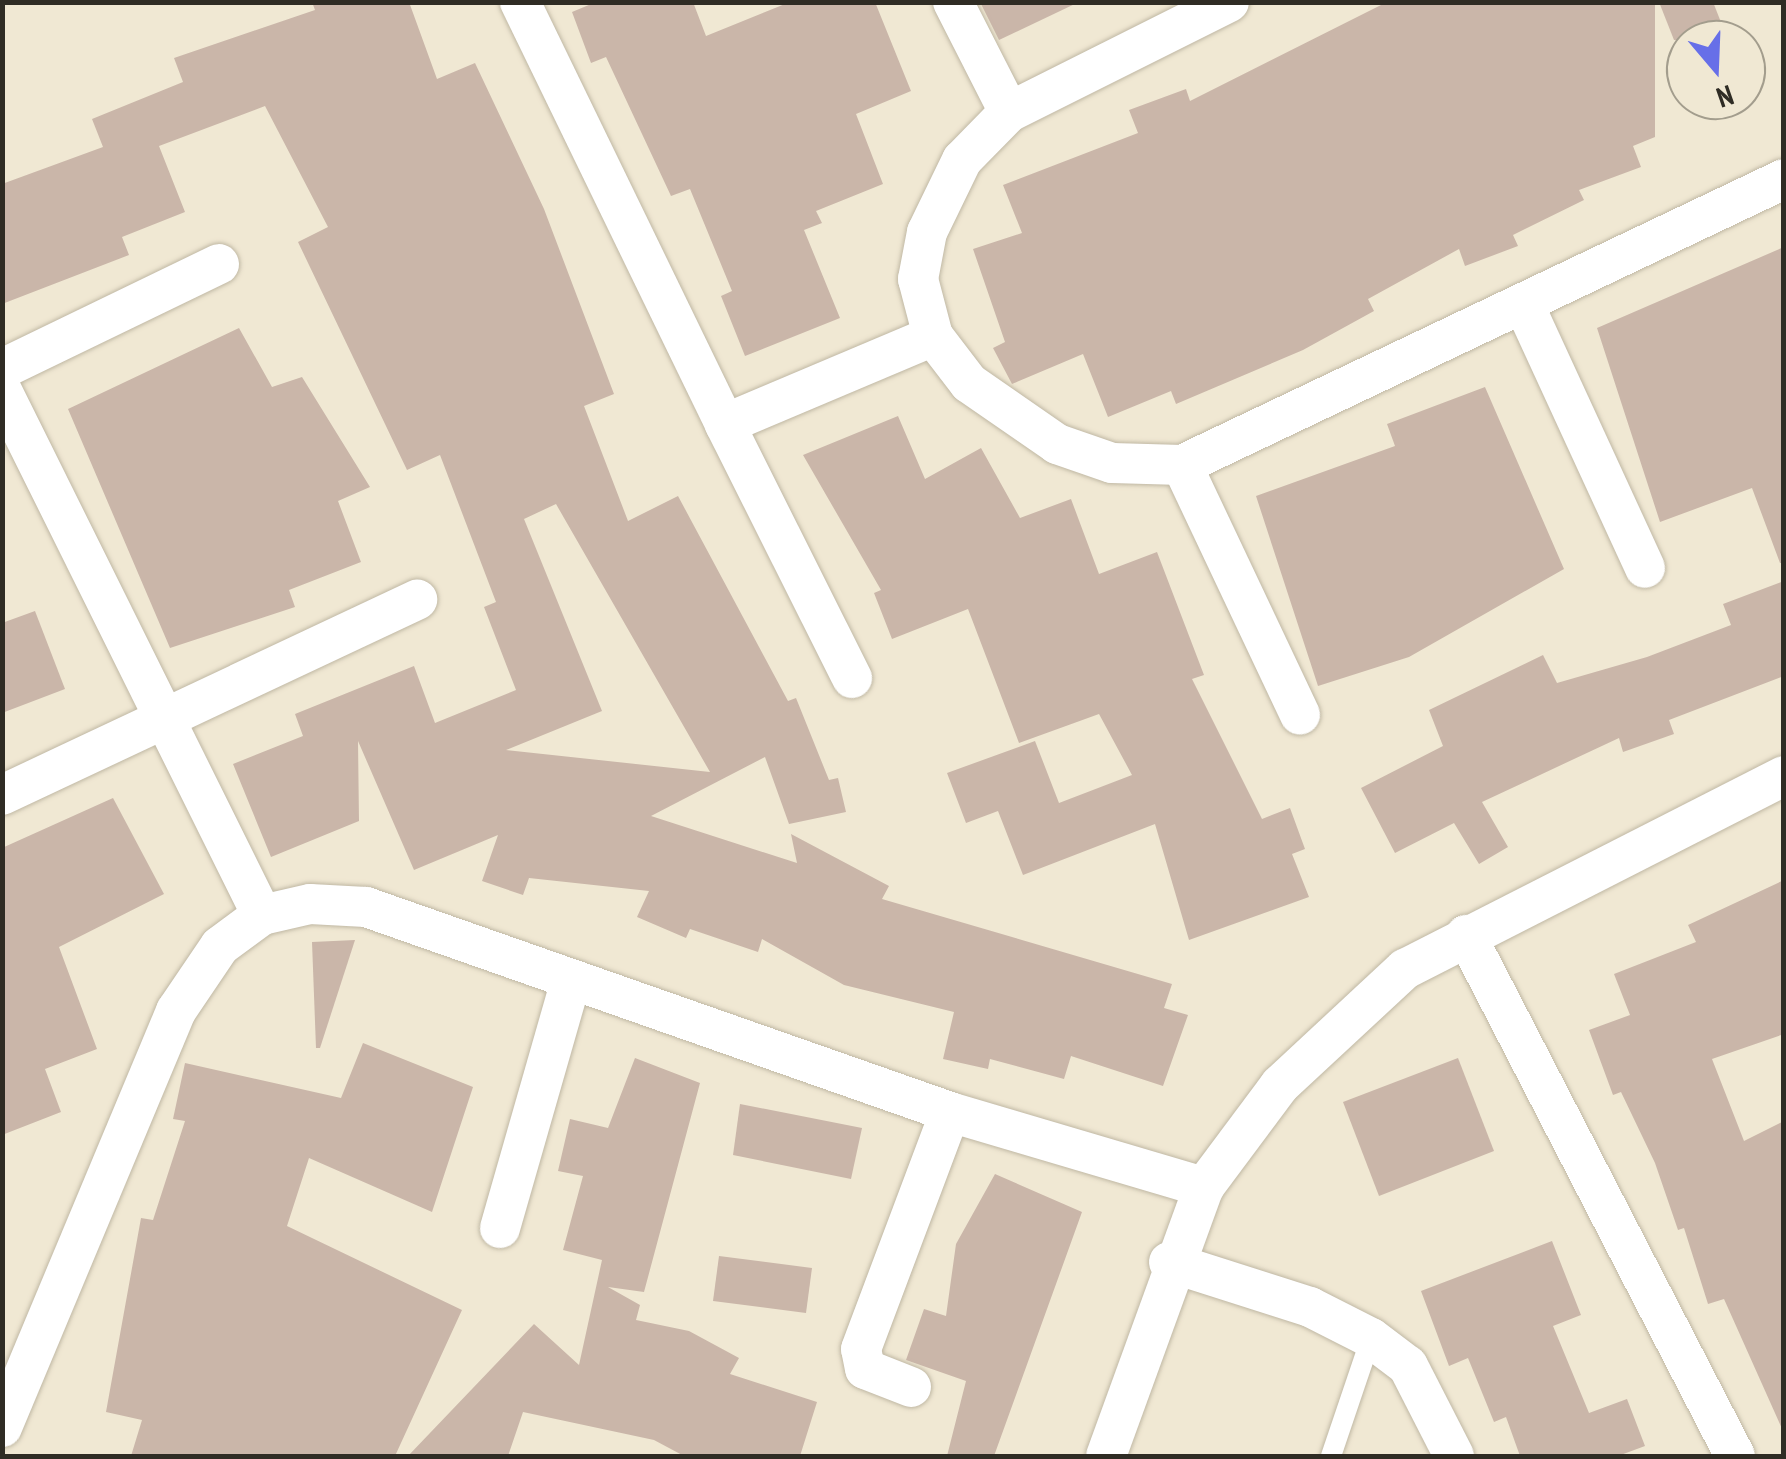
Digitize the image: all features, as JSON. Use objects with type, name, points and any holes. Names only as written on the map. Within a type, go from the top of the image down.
[{"type":"street","points":[[520,2],[852,678]]},
{"type":"street","points":[[954,2],[1009,112]]},
{"type":"street","points":[[1229,2],[1009,112],[962,160],[927,232],[918,279],[933,336],[968,383],[1057,444],[1112,463],[1182,466],[1524,307],[1784,179]]},
{"type":"street","points":[[2,368],[219,264]]},
{"type":"street","points":[[1524,307],[1645,568]]},
{"type":"street","points":[[725,424],[933,336]]},
{"type":"street","points":[[2,391],[262,915]]},
{"type":"street","points":[[1182,466],[1300,715]]},
{"type":"street","points":[[2,794],[417,600]]},
{"type":"street","points":[[1106,1456],[1169,1262],[1204,1187],[1329,1036],[1404,969],[1784,776]]},
{"type":"street","points":[[2,1427],[176,1011],[220,946],[262,915],[310,904],[366,907],[950,1112],[1204,1187]]},
{"type":"street","points":[[1466,935],[1735,1456]]},
{"type":"street","points":[[500,1228],[571,980]]},
{"type":"street","points":[[911,1387],[865,1369],[861,1349],[950,1112]]},
{"type":"street","points":[[1169,1262],[1372,1338],[1408,1366],[1454,1456]]},
{"type":"lane","points":[[1331,1456],[1372,1338]]},
{"type":"building","points":[[312,2],[409,2],[437,79],[475,63],[544,209],[614,394],[584,406],[628,521],[678,496],[788,701],[796,698],[829,780],[838,778],[846,812],[789,824],[765,757],[651,816],[797,863],[791,834],[889,886],[882,899],[1172,984],[1164,1008],[1188,1015],[1163,1086],[1071,1056],[1064,1079],[990,1059],[988,1069],[943,1059],[954,1012],[844,985],[762,939],[758,952],[690,929],[686,938],[637,917],[649,891],[529,878],[523,895],[482,881],[498,835],[414,870],[358,741],[359,821],[271,857],[233,764],[303,736],[295,714],[414,666],[435,723],[516,690],[484,607],[496,602],[440,455],[407,470],[298,242],[328,227],[265,106],[159,146],[185,212],[122,237],[129,255],[2,304],[2,184],[103,147],[92,119],[183,82],[174,58],[315,10]],"holes":[[[556,504],[710,772],[506,750],[602,711],[524,519]]]},
{"type":"building","points":[[596,2],[693,2],[706,36],[790,2],[875,2],[911,91],[856,114],[883,184],[816,211],[822,223],[804,230],[840,318],[745,356],[721,296],[732,291],[690,189],[671,196],[606,57],[591,63],[572,12]]},
{"type":"building","points":[[980,2],[1079,2],[999,40]]},
{"type":"building","points":[[1387,2],[1655,2],[1655,137],[1633,146],[1641,167],[1579,190],[1584,200],[1513,235],[1518,246],[1465,266],[1459,249],[1368,299],[1374,311],[1303,350],[1176,404],[1171,391],[1108,417],[1083,354],[1012,384],[993,348],[1005,342],[973,249],[1022,233],[1003,185],[1138,133],[1129,110],[1186,89],[1190,101]]},
{"type":"building","points":[[1659,2],[1713,2],[1720,20],[1666,20]]},
{"type":"building","points":[[1784,247],[1784,563],[1780,563],[1752,488],[1660,522],[1597,328]]},
{"type":"building","points":[[239,328],[272,387],[302,377],[370,487],[338,501],[361,562],[289,590],[295,607],[170,648],[68,409]]},
{"type":"building","points":[[1485,387],[1564,569],[1409,657],[1318,686],[1256,496],[1395,446],[1387,424]]},
{"type":"building","points":[[898,416],[925,479],[981,448],[1020,518],[1071,499],[1099,574],[1157,552],[1204,675],[1192,679],[1262,819],[1290,808],[1305,849],[1292,854],[1309,897],[1189,940],[1155,824],[1023,875],[998,811],[966,823],[947,773],[1035,741],[1059,803],[1132,775],[1099,714],[1019,743],[968,609],[892,639],[874,593],[881,590],[803,455]]},
{"type":"building","points":[[1784,581],[1784,676],[1669,720],[1674,734],[1623,752],[1619,738],[1482,802],[1508,847],[1479,864],[1454,823],[1395,853],[1361,788],[1443,746],[1429,710],[1543,655],[1557,683],[1647,657],[1731,625],[1723,604]]},
{"type":"building","points":[[35,611],[65,689],[2,713],[2,623]]},
{"type":"building","points":[[113,798],[164,894],[59,947],[97,1049],[45,1069],[61,1112],[2,1135],[2,848]]},
{"type":"building","points":[[1784,880],[1784,1034],[1712,1059],[1744,1141],[1784,1121],[1783,1431],[1724,1299],[1708,1304],[1684,1228],[1678,1230],[1655,1163],[1621,1092],[1613,1095],[1589,1030],[1630,1015],[1614,974],[1696,942],[1688,925]]},
{"type":"building","points":[[355,940],[320,1048],[316,1048],[312,942]]},
{"type":"building","points":[[363,1043],[473,1087],[432,1212],[309,1158],[287,1226],[462,1310],[395,1456],[131,1456],[142,1420],[106,1412],[141,1218],[153,1220],[185,1121],[173,1119],[185,1063],[341,1098]]},
{"type":"building","points":[[635,1058],[700,1083],[644,1292],[608,1287],[640,1305],[636,1320],[689,1331],[739,1358],[730,1374],[817,1402],[800,1456],[684,1456],[654,1440],[523,1412],[508,1456],[408,1456],[534,1324],[579,1365],[602,1260],[563,1250],[583,1176],[558,1171],[570,1119],[608,1128]]},
{"type":"building","points":[[1458,1058],[1494,1151],[1379,1196],[1343,1102]]},
{"type":"building","points":[[740,1104],[862,1128],[851,1179],[733,1155]]},
{"type":"building","points":[[995,1174],[1082,1212],[994,1456],[947,1456],[966,1381],[906,1360],[924,1309],[946,1316],[956,1244]]},
{"type":"building","points":[[1552,1241],[1581,1315],[1553,1326],[1589,1413],[1627,1399],[1645,1446],[1618,1456],[1520,1456],[1506,1417],[1494,1422],[1468,1358],[1449,1366],[1421,1291]]},
{"type":"building","points":[[719,1256],[812,1268],[806,1313],[713,1301]]}]
